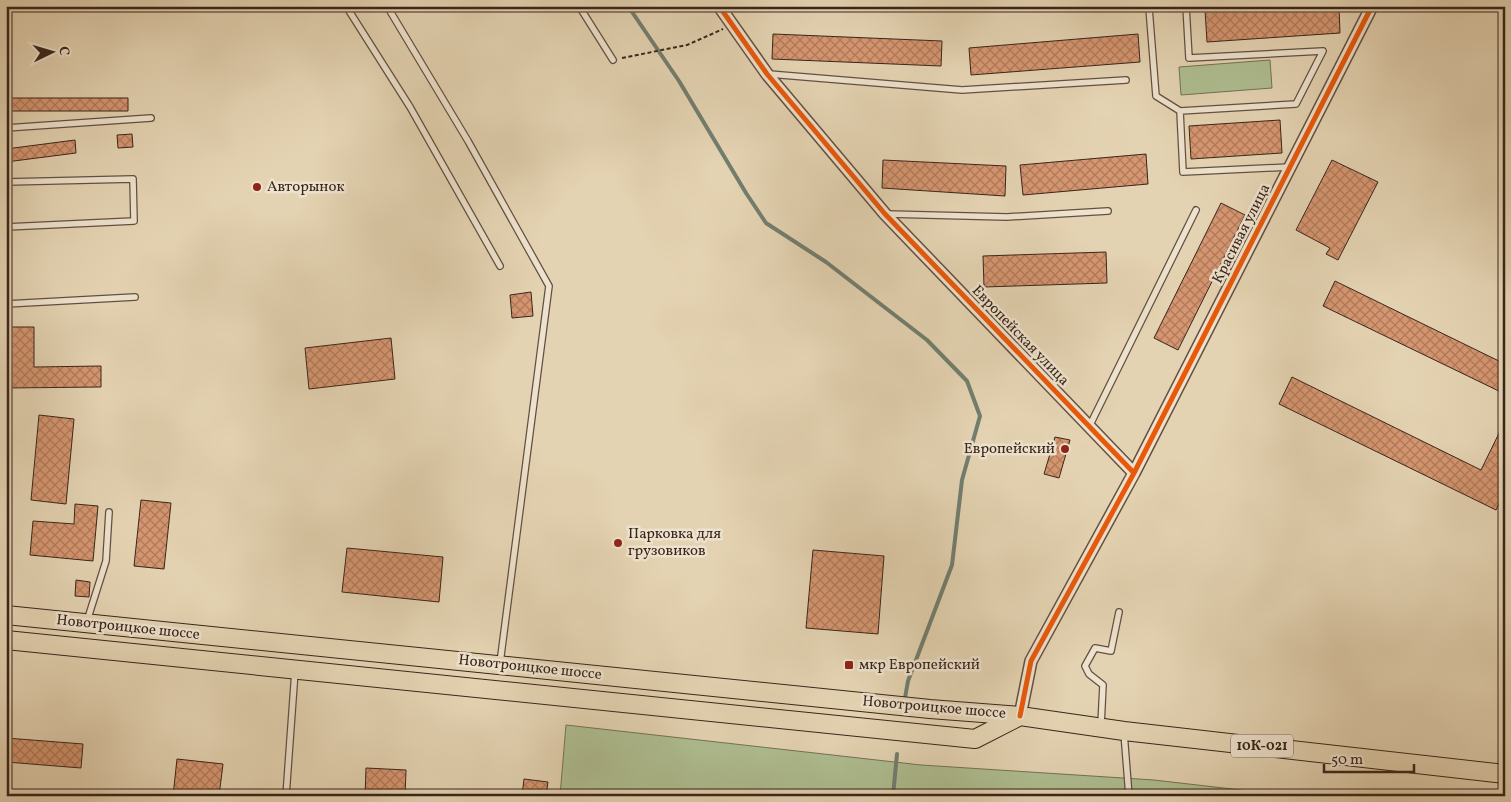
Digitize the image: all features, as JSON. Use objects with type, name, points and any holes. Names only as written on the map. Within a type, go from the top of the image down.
[{"type":"main road","name":"Новотроицкое шоссе","points":[[6,615],[930,709],[1020,716]]},
{"type":"main road","name":"Новотроицкое шоссе","points":[[6,640],[899,733],[975,739],[1020,716]]},
{"type":"main road","name":"10К-021","points":[[1020,716],[1124,730],[1505,774]]},
{"type":"street","name":"Европейская улица","points":[[719,6],[767,74],[885,214],[1134,473]]},
{"type":"street","name":"Красивая улица","points":[[1134,473],[1372,6]]},
{"type":"street","points":[[1020,716],[1030,661],[1134,473]]},
{"type":"lane","points":[[346,6],[410,107],[500,266]]},
{"type":"lane","points":[[387,6],[468,141],[549,286],[499,665]]},
{"type":"lane","points":[[579,6],[612,60]]},
{"type":"lane","points":[[1153,6],[1149,8],[1156,96],[1180,111],[1296,104],[1323,51],[1189,58],[1186,6]]},
{"type":"lane","points":[[767,74],[962,90],[1126,80]]},
{"type":"lane","points":[[1180,111],[1183,172],[1290,166]]},
{"type":"lane","points":[[6,128],[152,118]]},
{"type":"lane","points":[[6,182],[133,179],[134,221],[6,227]]},
{"type":"lane","points":[[1089,427],[1196,210]]},
{"type":"lane","points":[[885,214],[1007,217],[1108,211]]},
{"type":"lane","points":[[6,304],[135,297]]},
{"type":"lane","points":[[86,624],[106,562],[109,512]]},
{"type":"lane","points":[[1101,727],[1104,685],[1089,674],[1085,666],[1095,648],[1111,651],[1119,612]]},
{"type":"lane","points":[[286,796],[295,669]]},
{"type":"lane","points":[[1124,730],[1129,796]]},
{"type":"path","points":[[612,60],[687,45],[732,25]]},
{"type":"green space","points":[[1270,60],[1272,88],[1181,95],[1179,67]]},
{"type":"green space","points":[[566,725],[921,765],[1154,780],[1293,796],[560,796]]},
{"type":"building","points":[[1260,6],[1339,6],[1340,33],[1207,42],[1205,10]]},
{"type":"building","points":[[773,34],[942,41],[941,66],[772,59]]},
{"type":"building","points":[[1138,34],[1140,62],[971,75],[969,48]]},
{"type":"building","points":[[6,98],[128,98],[128,111],[6,111]]},
{"type":"building","points":[[1280,120],[1282,153],[1191,159],[1189,126]]},
{"type":"building","points":[[132,134],[133,147],[118,148],[117,135]]},
{"type":"building","points":[[75,140],[76,153],[6,162],[6,149]]},
{"type":"building","points":[[1146,154],[1148,184],[1023,195],[1020,165]]},
{"type":"building","points":[[883,160],[1006,166],[1005,196],[882,188]]},
{"type":"building","points":[[1332,160],[1378,182],[1338,260],[1326,254],[1330,248],[1296,230]]},
{"type":"building","points":[[1221,203],[1245,215],[1178,350],[1154,338]]},
{"type":"building","points":[[1106,252],[1107,283],[984,287],[983,256]]},
{"type":"building","points":[[1335,281],[1505,364],[1505,394],[1323,306]]},
{"type":"building","points":[[531,292],[533,316],[512,318],[510,295]]},
{"type":"building","points":[[6,327],[34,327],[34,367],[101,366],[101,387],[6,388]]},
{"type":"building","points":[[391,338],[395,379],[309,389],[305,348]]},
{"type":"building","points":[[1292,377],[1481,470],[1505,421],[1505,492],[1496,510],[1279,404]]},
{"type":"building","points":[[39,415],[74,419],[66,504],[31,500]]},
{"type":"building","points":[[1055,437],[1070,440],[1059,478],[1044,474]]},
{"type":"building","points":[[141,500],[171,503],[164,569],[134,566]]},
{"type":"building","points":[[75,504],[98,506],[93,561],[30,555],[33,521],[74,524]]},
{"type":"building","points":[[347,548],[443,557],[439,602],[342,592]]},
{"type":"building","points":[[813,550],[884,556],[878,634],[806,628]]},
{"type":"building","points":[[76,580],[90,582],[89,597],[75,596]]},
{"type":"building","points":[[6,738],[83,744],[81,768],[6,762]]},
{"type":"building","points":[[177,759],[223,764],[219,796],[173,796]]},
{"type":"building","points":[[366,768],[406,770],[405,796],[365,796]]},
{"type":"building","points":[[524,779],[548,782],[546,796],[522,796]]},
{"type":"waterway","points":[[628,6],[679,81],[766,223],[826,262],[927,340],[967,381],[980,416],[962,480],[952,565],[908,681],[905,698]]},
{"type":"waterway","points":[[893,796],[897,754]]},
{"type":"cycle path","points":[[719,6],[767,74],[885,214],[1134,473],[1031,661],[1020,716]]},
{"type":"cycle path","points":[[1134,473],[1372,6]]},
{"type":"place","name":"Авторынок","points":[[257,187]]},
{"type":"place","name":"Европейский","points":[[1065,449]]},
{"type":"place","name":"Парковка для грузовиков","points":[[618,543]]},
{"type":"place","name":"мкр Европейский","points":[[849,665]]}]
